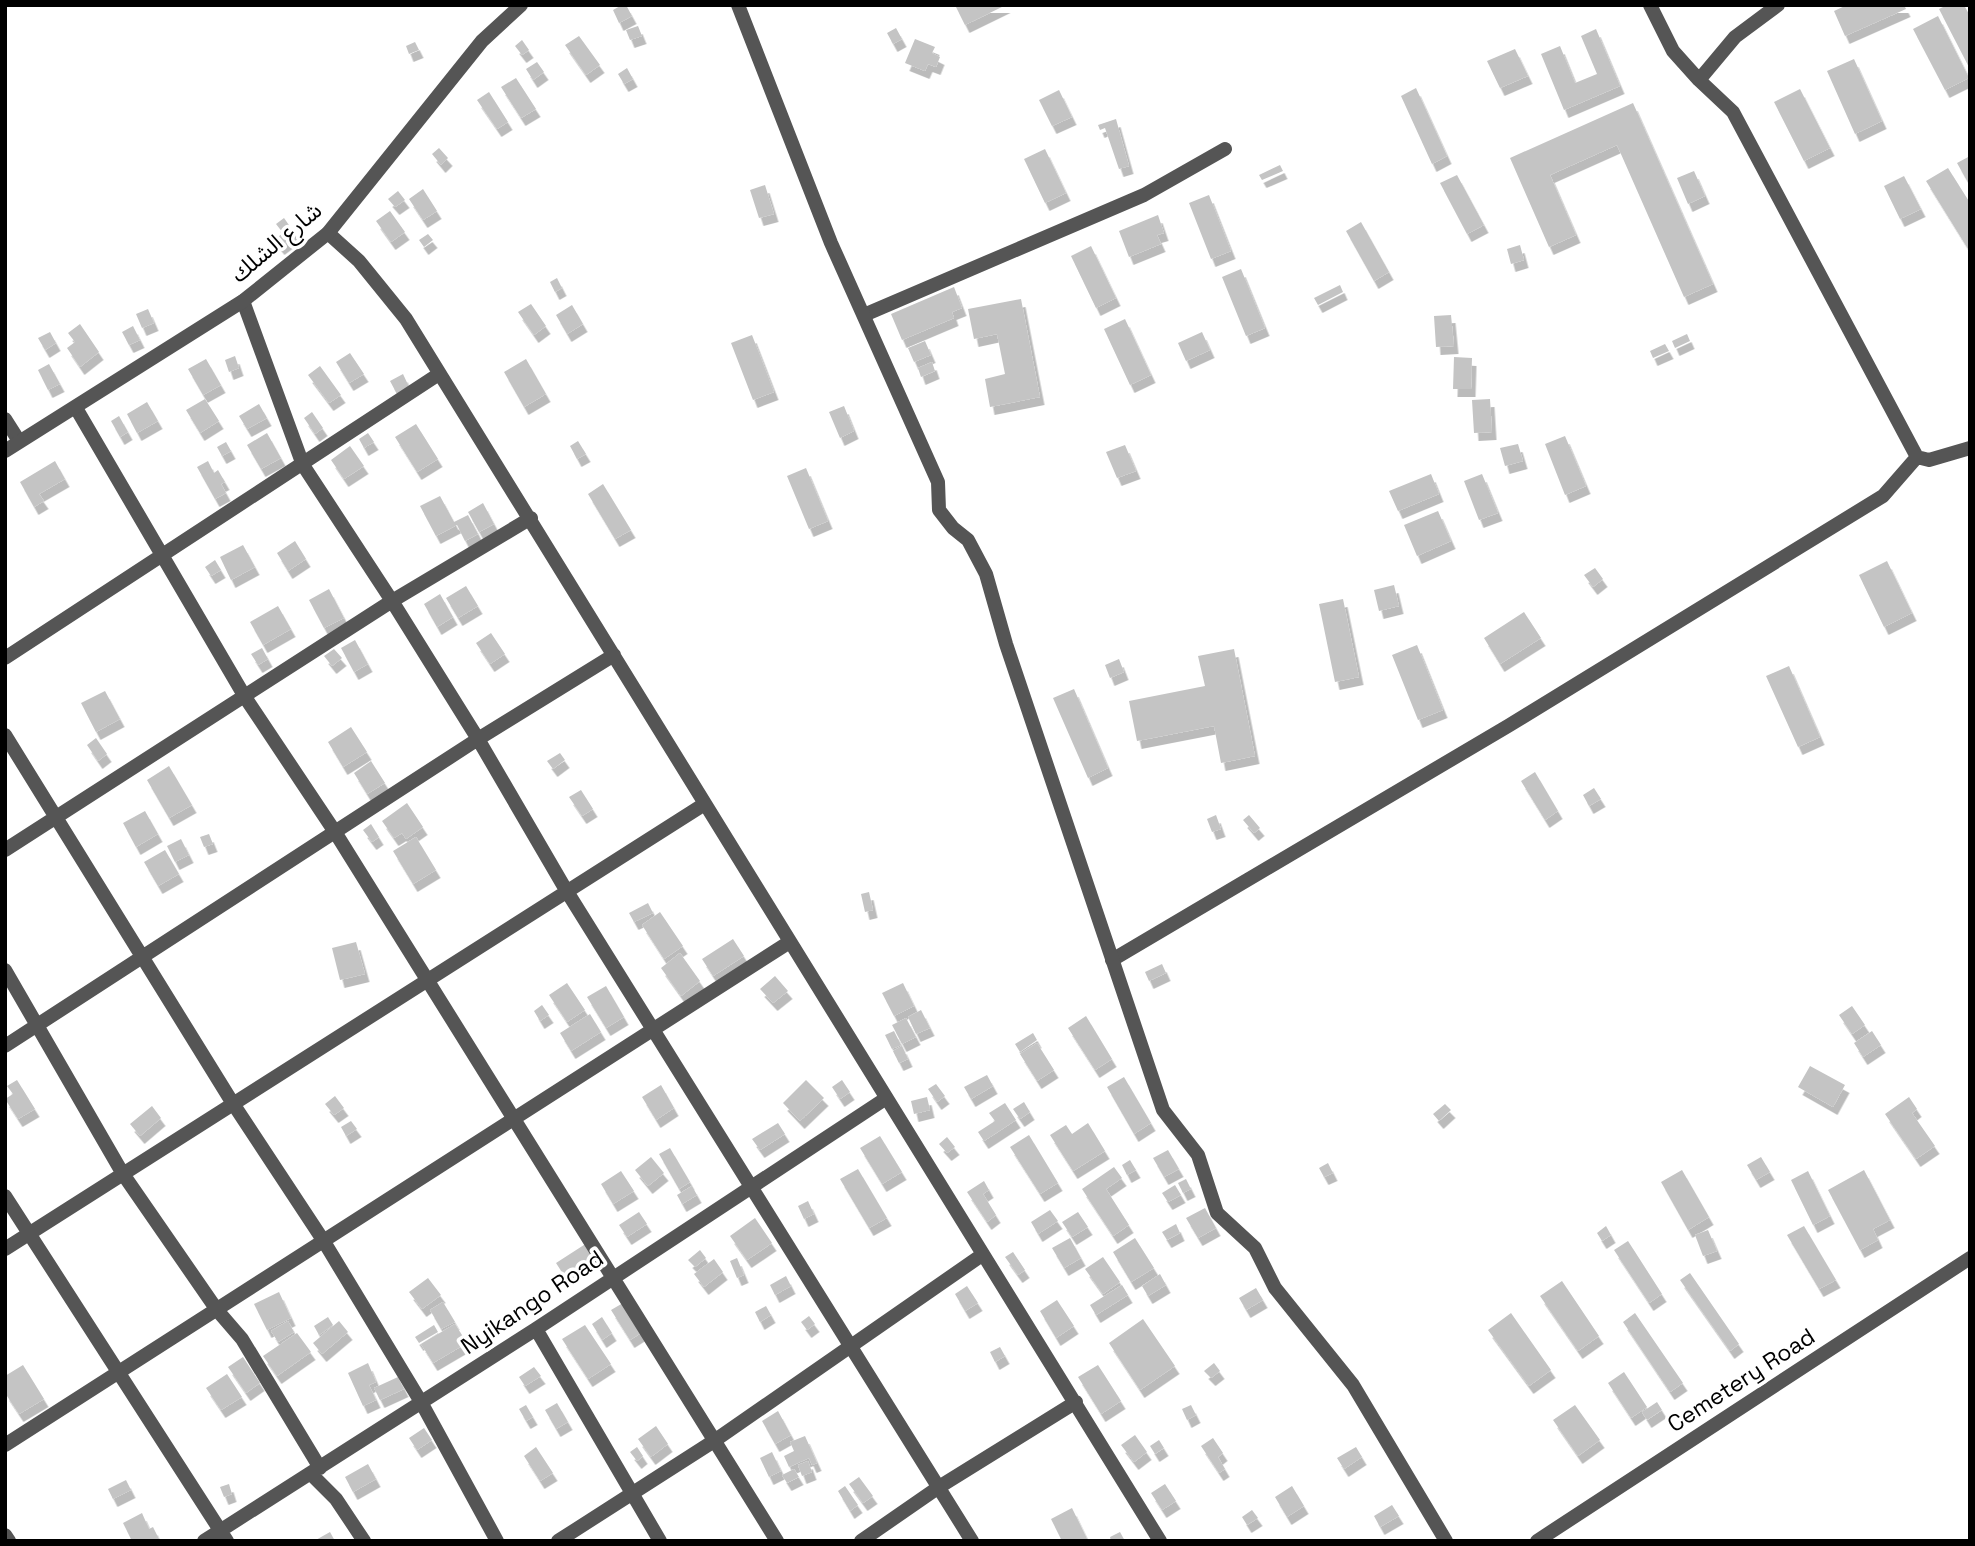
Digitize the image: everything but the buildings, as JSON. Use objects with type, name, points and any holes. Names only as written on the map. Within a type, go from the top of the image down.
[{"type":"street","name":"شارع الشلك","points":[[5,450],[243,301],[328,233],[482,41],[521,5]]},
{"type":"street","points":[[738,5],[831,243],[938,482],[939,510],[953,528],[968,540],[986,574],[1006,644],[1163,1110],[1198,1155],[1217,1213],[1255,1248],[1275,1288],[1353,1385],[1446,1541]]},
{"type":"street","points":[[1650,5],[1673,51],[1733,112],[1917,457],[1929,460],[1970,448]]},
{"type":"street","points":[[1699,80],[1735,37],[1778,5]]},
{"type":"street","points":[[864,315],[1144,195],[1225,149]]},
{"type":"street","points":[[328,233],[359,261],[398,309],[531,518],[703,805],[1160,1541]]},
{"type":"street","points":[[243,301],[303,465],[478,739],[651,1028],[972,1541]]},
{"type":"street","points":[[5,658],[439,374]]},
{"type":"street","points":[[76,408],[245,697],[335,832],[778,1541]]},
{"type":"street","points":[[5,419],[19,441]]},
{"type":"street","points":[[1112,960],[1508,726],[1883,496],[1917,457]]},
{"type":"street","points":[[5,850],[392,601],[531,518]]},
{"type":"street","points":[[5,1046],[478,739],[614,655]]},
{"type":"street","points":[[5,735],[232,1102],[323,1240],[421,1402],[497,1541]]},
{"type":"street","points":[[5,1250],[232,1102],[703,805]]},
{"type":"street","points":[[5,1445],[651,1028],[788,943]]},
{"type":"street","points":[[5,970],[123,1174],[217,1310],[242,1339],[316,1471],[364,1541]]},
{"type":"street","name":"Nyikango Road","points":[[204,1541],[223,1535],[316,1471],[885,1099]]},
{"type":"street","points":[[5,1196],[223,1535]]},
{"type":"street","points":[[558,1541],[714,1441],[982,1255]]},
{"type":"street","name":"Cemetery Road","points":[[1537,1541],[1970,1258]]},
{"type":"street","points":[[536,1329],[660,1541]]},
{"type":"street","points":[[861,1541],[939,1487],[1076,1402]]},
{"type":"street","points":[[5,1535],[9,1541]]}]
